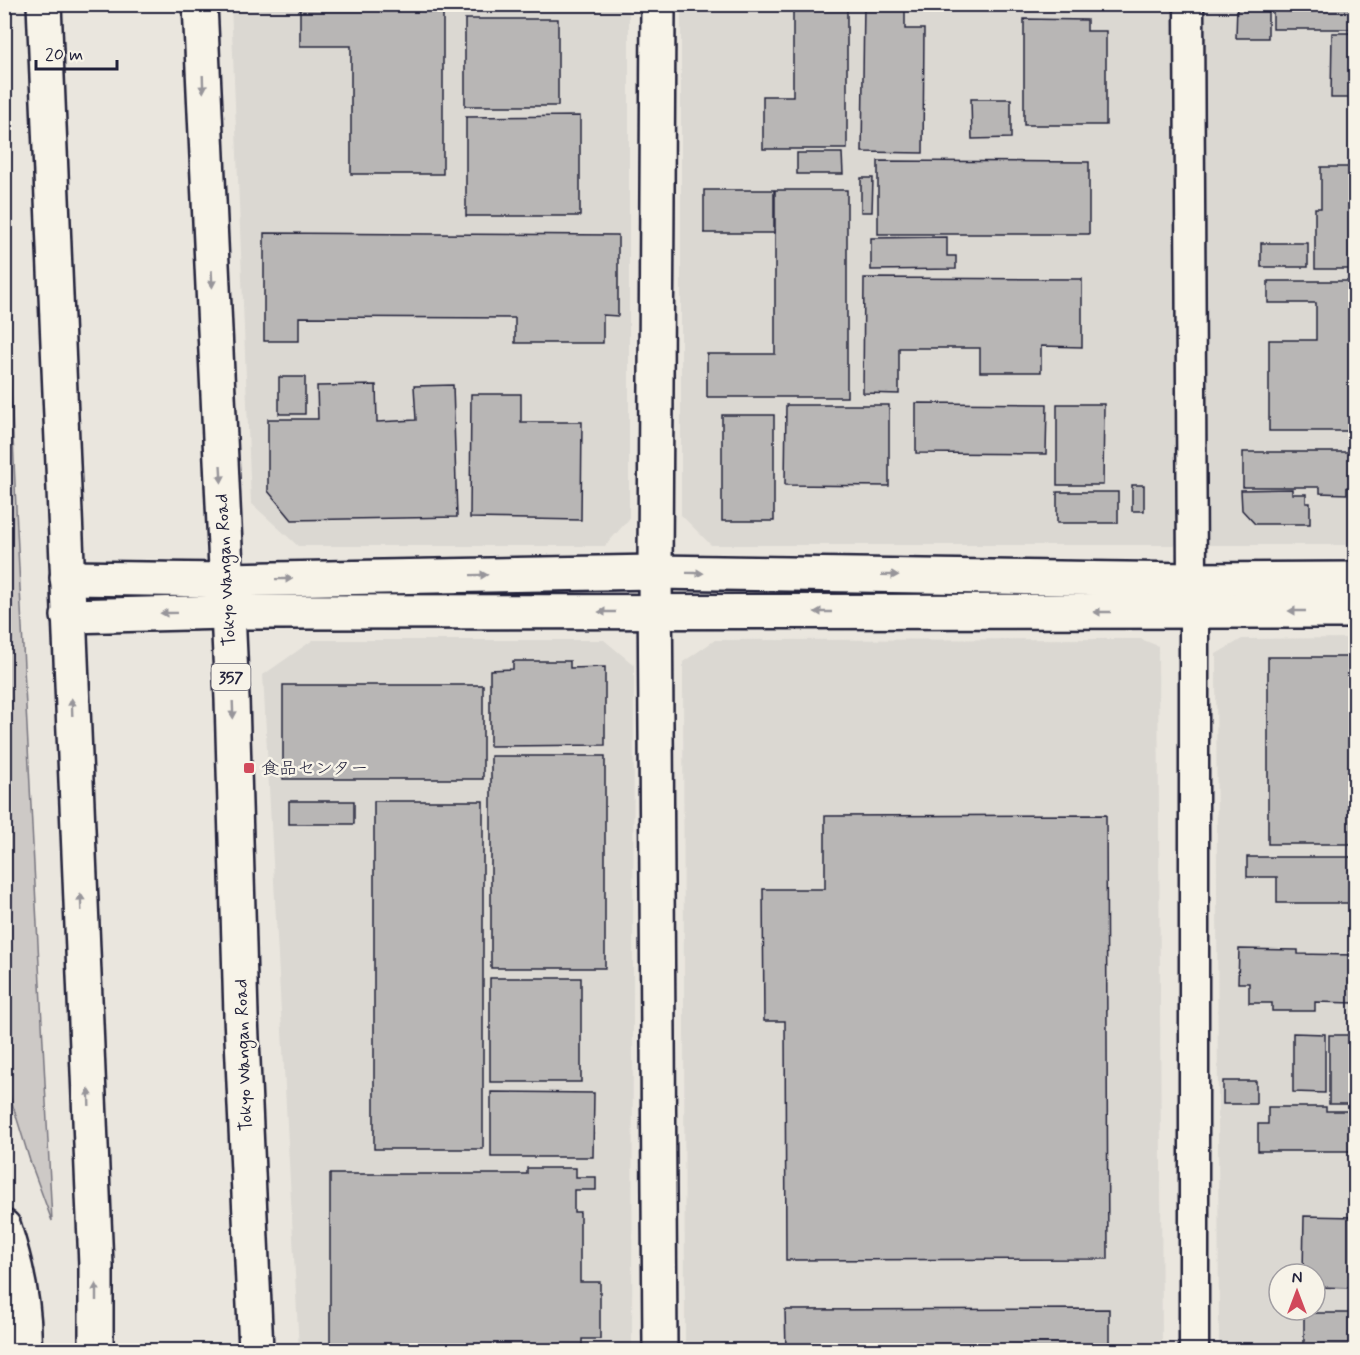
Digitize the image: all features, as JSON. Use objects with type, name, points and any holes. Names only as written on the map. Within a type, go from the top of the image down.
[{"type":"main road","points":[[44,4],[96,1266],[96,1350]]},
{"type":"main road","name":"Tokyo Wangan Road","points":[[200,4],[232,699],[241,1016],[256,1350]]},
{"type":"main road","points":[[658,4],[655,572],[660,1350]]},
{"type":"main road","points":[[67,578],[226,580],[655,572],[1192,580],[1356,579]]},
{"type":"main road","points":[[69,616],[227,612],[1356,611]]},
{"type":"main road","points":[[4,1227],[13,1254],[21,1292],[24,1350]]},
{"type":"street","points":[[1189,4],[1194,612],[1194,1350]]},
{"type":"shaded area","points":[[231,5],[629,5],[629,519],[605,546],[298,546],[251,503]]},
{"type":"shaded area","points":[[681,5],[1355,5],[1355,545],[711,545],[681,515]]},
{"type":"shaded area","points":[[4,220],[16,509],[52,1221],[30,1161],[4,1077]]},
{"type":"shaded area","points":[[1355,638],[1355,1350],[1219,1350],[1216,654],[1242,639]]},
{"type":"shaded area","points":[[1141,639],[1158,646],[1162,1350],[685,1350],[683,662],[715,640]]},
{"type":"shaded area","points":[[313,640],[604,640],[634,665],[632,1350],[299,1350],[263,675]]},
{"type":"building","points":[[300,4],[443,4],[443,174],[351,174],[351,46],[300,46]]},
{"type":"building","points":[[469,4],[569,4],[569,9],[469,8]]},
{"type":"building","points":[[793,4],[847,4],[847,149],[763,149],[763,96],[793,96]]},
{"type":"building","points":[[864,4],[905,4],[905,29],[924,29],[923,153],[862,152]]},
{"type":"building","points":[[1237,4],[1268,4],[1268,38],[1236,38]]},
{"type":"building","points":[[1273,4],[1356,4],[1356,29],[1273,29]]},
{"type":"building","points":[[465,19],[558,19],[558,106],[465,106]]},
{"type":"building","points":[[1024,19],[1087,20],[1087,31],[1106,31],[1106,125],[1024,125]]},
{"type":"building","points":[[1332,33],[1356,33],[1356,98],[1331,98]]},
{"type":"building","points":[[971,99],[1011,99],[1011,138],[972,139]]},
{"type":"building","points":[[580,116],[580,216],[466,216],[466,117]]},
{"type":"building","points":[[797,153],[842,153],[843,174],[797,174]]},
{"type":"building","points":[[878,161],[1089,162],[1089,234],[878,234]]},
{"type":"building","points":[[1321,167],[1356,167],[1356,269],[1315,269],[1315,208],[1321,208]]},
{"type":"building","points":[[861,178],[873,178],[872,212],[861,212]]},
{"type":"building","points":[[704,190],[774,190],[774,233],[704,233]]},
{"type":"building","points":[[775,190],[847,190],[847,397],[707,397],[707,354],[775,354]]},
{"type":"building","points":[[264,233],[618,235],[618,316],[603,315],[603,343],[515,343],[515,318],[299,317],[299,341],[264,341]]},
{"type":"building","points":[[947,237],[947,256],[956,256],[956,269],[871,270],[871,238]]},
{"type":"building","points":[[1261,243],[1308,243],[1308,267],[1261,267]]},
{"type":"building","points":[[864,278],[1082,279],[1082,347],[1041,346],[1041,372],[980,372],[980,348],[899,348],[899,394],[863,393]]},
{"type":"building","points":[[1268,281],[1356,281],[1356,431],[1269,431],[1269,340],[1316,340],[1316,303],[1268,303]]},
{"type":"building","points":[[279,377],[305,377],[305,414],[279,414]]},
{"type":"building","points":[[376,385],[377,422],[416,420],[414,386],[453,385],[457,517],[292,520],[268,491],[268,419],[318,419],[317,386]]},
{"type":"building","points":[[471,394],[521,394],[521,422],[582,422],[581,520],[470,518]]},
{"type":"building","points":[[916,403],[1047,404],[1046,454],[916,453]]},
{"type":"building","points":[[1057,404],[1104,404],[1103,485],[1057,485]]},
{"type":"building","points":[[786,405],[889,405],[889,486],[785,485]]},
{"type":"building","points":[[722,415],[774,415],[774,521],[722,521]]},
{"type":"building","points":[[1243,452],[1356,452],[1356,487],[1347,487],[1347,494],[1320,493],[1320,487],[1243,487]]},
{"type":"building","points":[[1132,485],[1144,485],[1144,511],[1132,511]]},
{"type":"building","points":[[1292,489],[1292,494],[1306,494],[1306,503],[1310,503],[1310,524],[1255,524],[1242,510],[1241,490]]},
{"type":"building","points":[[1057,492],[1118,492],[1118,523],[1057,523]]},
{"type":"building","points":[[1268,657],[1354,657],[1355,844],[1268,844]]},
{"type":"building","points":[[513,661],[570,661],[570,668],[605,667],[605,745],[490,746],[490,670],[513,669]]},
{"type":"building","points":[[283,685],[483,685],[483,779],[283,779]]},
{"type":"building","points":[[491,756],[605,756],[605,968],[491,968]]},
{"type":"building","points":[[289,801],[354,801],[354,824],[289,824]]},
{"type":"building","points":[[374,801],[483,801],[483,1149],[374,1149]]},
{"type":"building","points":[[1106,815],[1108,1259],[786,1260],[785,1021],[764,1021],[763,889],[825,889],[825,816]]},
{"type":"building","points":[[1247,857],[1356,857],[1356,903],[1277,903],[1277,877],[1247,877]]},
{"type":"building","points":[[1239,949],[1298,950],[1298,954],[1356,955],[1356,1003],[1315,1002],[1315,1011],[1272,1011],[1272,1003],[1249,1003],[1249,983],[1238,983]]},
{"type":"building","points":[[490,978],[581,978],[581,1082],[490,1082]]},
{"type":"building","points":[[1293,1033],[1325,1034],[1325,1093],[1293,1092]]},
{"type":"building","points":[[1329,1035],[1356,1035],[1356,1104],[1329,1104]]},
{"type":"building","points":[[1223,1081],[1256,1081],[1256,1104],[1223,1104]]},
{"type":"building","points":[[491,1092],[594,1093],[593,1157],[491,1157]]},
{"type":"building","points":[[1268,1107],[1326,1107],[1326,1111],[1356,1111],[1356,1151],[1258,1151],[1258,1124],[1268,1124]]},
{"type":"building","points":[[527,1168],[576,1168],[576,1177],[596,1177],[596,1190],[574,1190],[574,1212],[580,1212],[580,1282],[600,1282],[600,1339],[582,1339],[582,1350],[330,1350],[330,1174],[527,1174]]},
{"type":"building","points":[[1304,1216],[1356,1217],[1356,1288],[1327,1287],[1327,1262],[1303,1262]]},
{"type":"building","points":[[1109,1309],[1109,1350],[786,1350],[785,1310]]},
{"type":"building","points":[[1327,1313],[1356,1313],[1356,1350],[1304,1350],[1304,1322],[1327,1322]]},
{"type":"place","name":"食品センター","points":[[249,768]]}]
